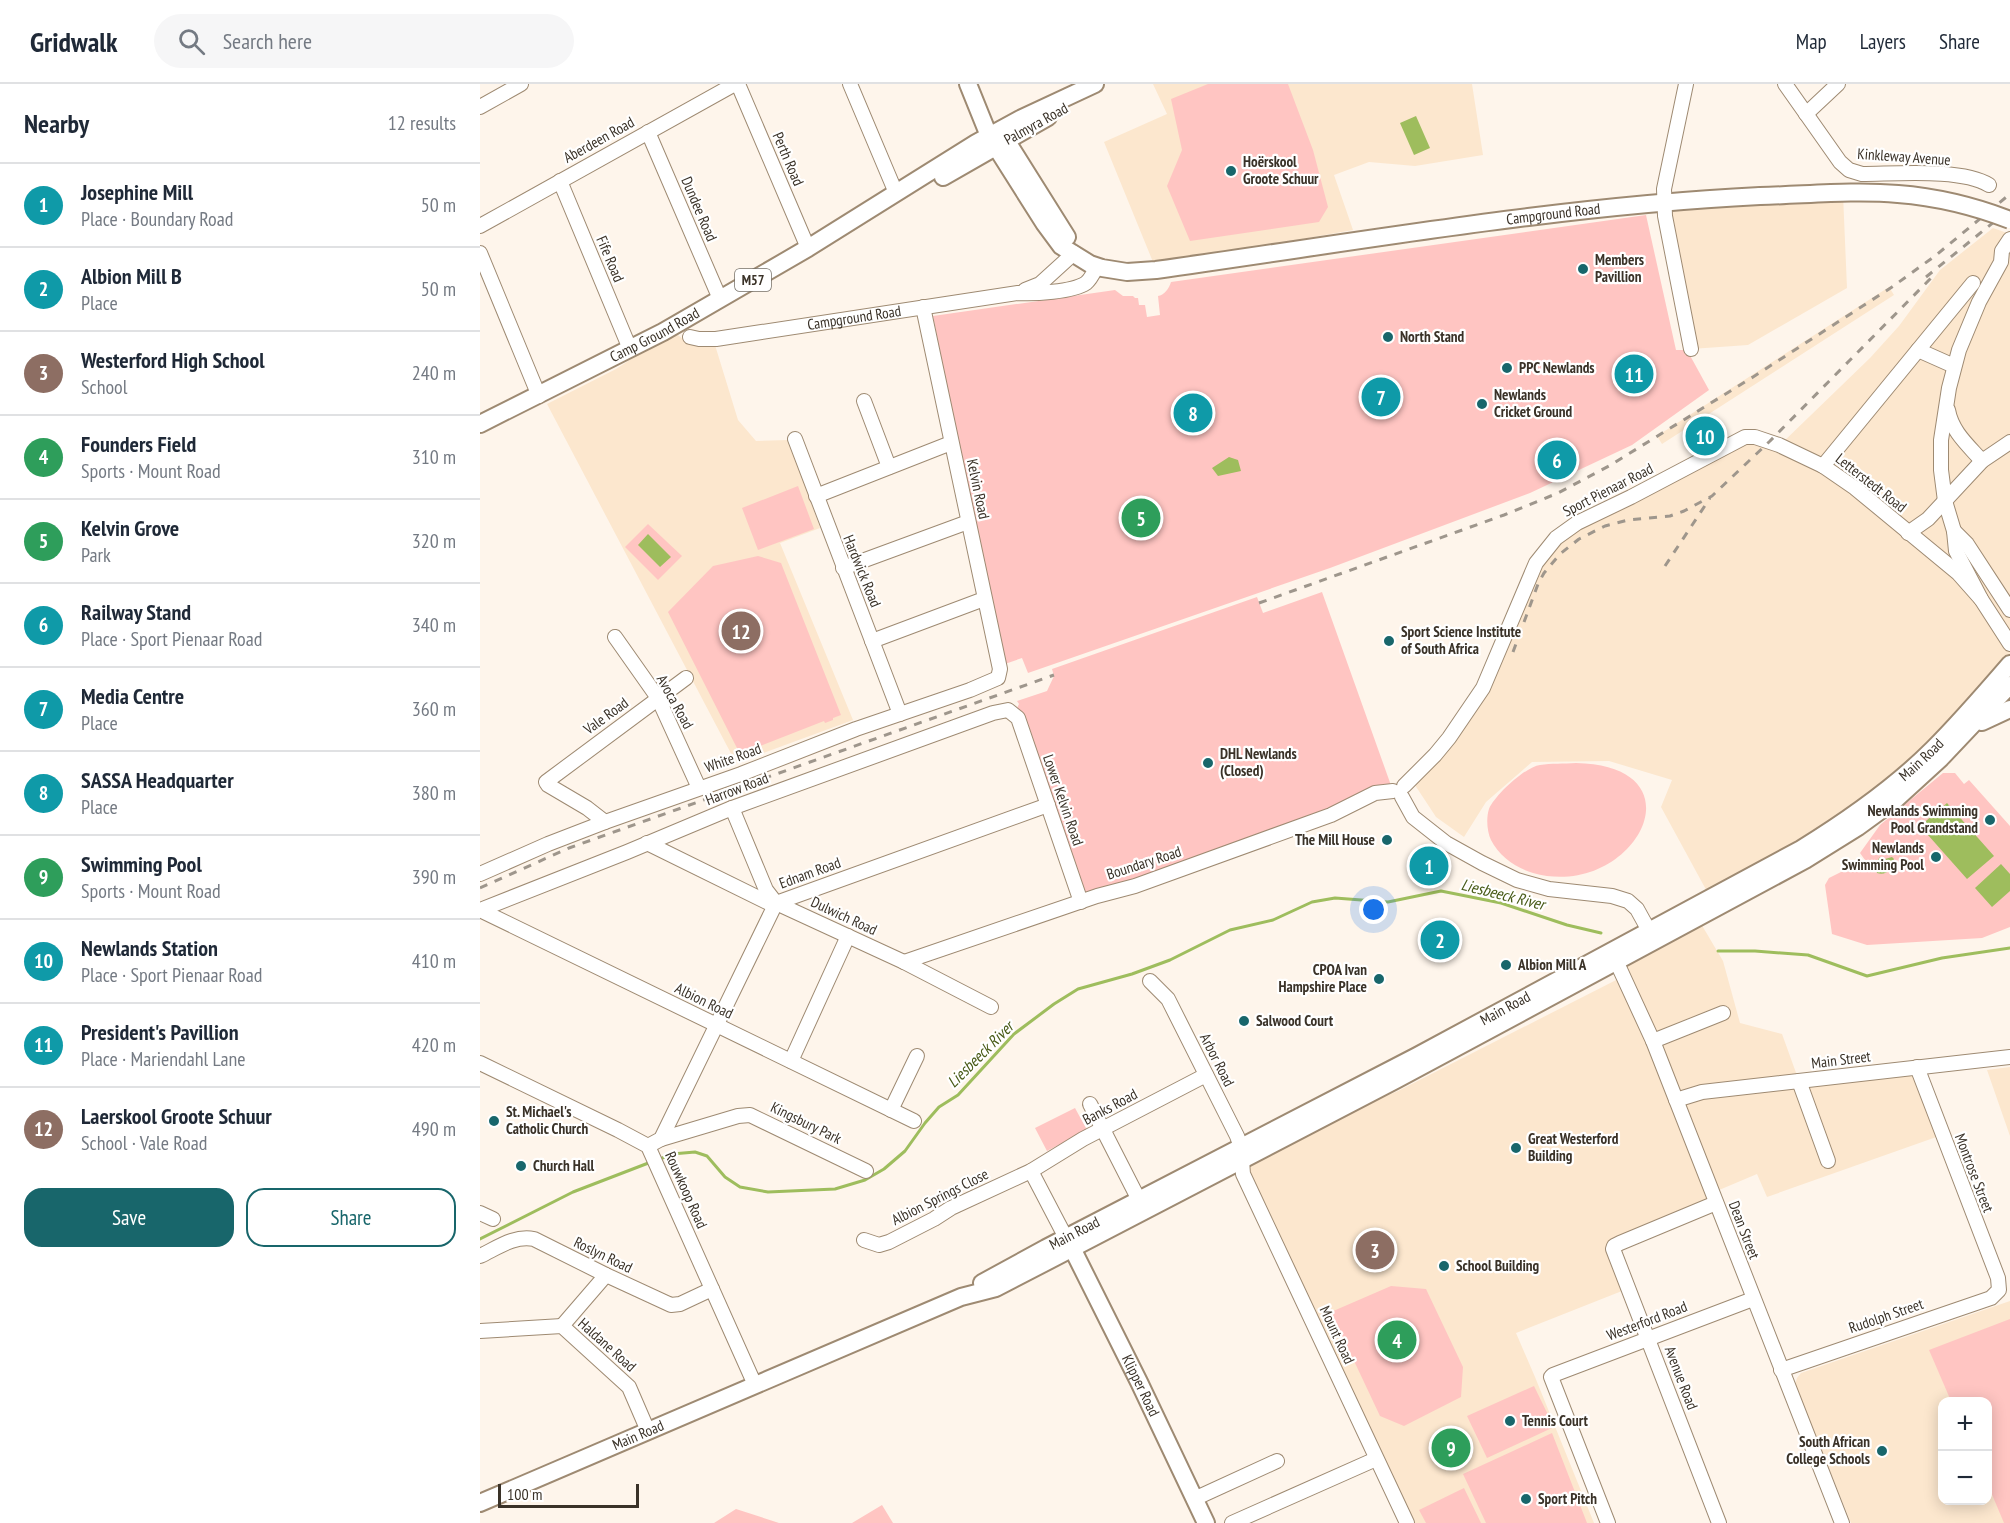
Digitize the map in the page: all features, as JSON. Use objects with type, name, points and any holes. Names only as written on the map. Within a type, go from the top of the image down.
[{"type":"main road","points":[[968,84],[997,138],[1067,238],[1073,252]]},
{"type":"main road","points":[[974,84],[997,138]]},
{"type":"main road","name":"Palmyra Road","points":[[997,138],[1095,84]]},
{"type":"main road","name":"Palmyra Road","points":[[997,138],[1110,84]]},
{"type":"main road","name":"Camp Ground Road","points":[[825,237],[914,193],[997,138]]},
{"type":"main road","name":"Camp Ground Road","points":[[480,424],[630,349],[808,248],[896,193],[997,138]]},
{"type":"main road","name":"Campground Road","points":[[1073,252],[1083,260],[1097,266],[1127,272],[1156,270],[1482,223],[1664,201],[1864,192],[1899,194],[1954,203],[2010,220]]},
{"type":"main road","name":"Main Road","points":[[1069,1243],[1139,1200],[1396,1080],[1781,860],[1856,814],[1932,750],[2010,664]]},
{"type":"main road","name":"Main Road","points":[[1651,935],[1788,870],[1858,827],[1910,788],[2010,685]]},
{"type":"main road","points":[[1970,728],[2010,709]]},
{"type":"main road","name":"Main Road","points":[[480,1503],[961,1297],[992,1277],[1069,1243],[1241,1154]]},
{"type":"main road","name":"Klipper Road","points":[[1069,1243],[1206,1523]]},
{"type":"street","points":[[480,106],[520,84]]},
{"type":"street","name":"Aberdeen Road","points":[[480,226],[737,84]]},
{"type":"street","name":"Perth Road","points":[[737,84],[808,248]]},
{"type":"street","points":[[850,84],[896,193]]},
{"type":"street","points":[[1686,84],[1664,189],[1664,201],[1691,349]]},
{"type":"street","name":"Kinkleway Avenue","points":[[1785,84],[1834,155],[1849,170],[1862,174],[1945,175],[1981,180],[1989,185]]},
{"type":"street","points":[[1806,114],[1838,84]]},
{"type":"street","name":"Dundee Road","points":[[648,132],[720,298]]},
{"type":"street","name":"Fife Road","points":[[560,181],[630,349]]},
{"type":"street","points":[[2010,239],[2002,251],[2006,259],[1971,320],[1954,366],[1941,440],[1941,470],[1945,501],[1954,531],[1956,551],[1981,599],[2010,644]]},
{"type":"street","name":"Campground Road","points":[[1018,293],[1040,284],[1073,252]]},
{"type":"street","points":[[480,253],[539,396]]},
{"type":"street","name":"Campground Road","points":[[690,337],[716,339],[1018,293],[1029,294],[1076,287],[1088,281],[1097,266]]},
{"type":"street","points":[[1823,466],[1973,283]]},
{"type":"street","name":"Kelvin Road","points":[[923,307],[1000,669],[998,678]]},
{"type":"street","points":[[1918,350],[1954,366]]},
{"type":"street","points":[[864,401],[889,467]]},
{"type":"street","points":[[1947,402],[1954,428],[1982,461]]},
{"type":"street","name":"Letterstedt Road","points":[[1745,437],[1755,437],[1779,445],[1823,466],[1856,488],[1958,573],[1981,599]]},
{"type":"street","name":"Sport Pienaar Road","points":[[1400,792],[1449,738],[1483,688],[1536,563],[1544,551],[1570,526],[1631,497],[1745,437]]},
{"type":"street","name":"Hardwick Road","points":[[795,439],[900,714]]},
{"type":"street","points":[[1908,533],[1928,519],[1982,461],[2010,442]]},
{"type":"street","points":[[816,496],[951,443]]},
{"type":"street","points":[[843,568],[968,522]]},
{"type":"street","points":[[1954,531],[1967,544],[2010,610]]},
{"type":"street","points":[[872,641],[984,599]]},
{"type":"street","name":"Avoca Road","points":[[615,637],[658,698],[699,788]]},
{"type":"street","name":"Vale Road","points":[[605,822],[587,808],[548,785],[547,780],[686,678]]},
{"type":"street","name":"White Road","points":[[480,874],[605,822],[998,678]]},
{"type":"street","name":"Lower Kelvin Road","points":[[1011,711],[1018,718],[1081,902]]},
{"type":"street","name":"Harrow Road","points":[[480,910],[732,808],[993,713],[1011,711]]},
{"type":"street","points":[[1400,792],[1407,810],[1446,843],[1517,880],[1549,889],[1621,898],[1628,901],[1637,909],[1651,935]]},
{"type":"street","name":"Boundary Road","points":[[904,962],[1135,886],[1331,815],[1375,793],[1400,792]]},
{"type":"street","name":"Ednam Road","points":[[655,1151],[776,904],[1048,805]]},
{"type":"street","points":[[732,808],[766,890],[776,904]]},
{"type":"street","name":"Dulwich Road","points":[[647,843],[904,962],[991,1007]]},
{"type":"street","name":"Albion Road","points":[[480,910],[914,1121]]},
{"type":"street","points":[[791,1061],[848,936]]},
{"type":"street","name":"Dean Street","points":[[1614,956],[1653,1041],[1842,1523]]},
{"type":"street","name":"Arbor Road","points":[[1150,981],[1168,999],[1237,1136],[1241,1154]]},
{"type":"street","points":[[1653,1041],[1723,1013]]},
{"type":"street","points":[[891,1110],[917,1056]]},
{"type":"street","name":"Main Street","points":[[1676,1100],[1702,1092],[2010,1057]]},
{"type":"street","name":"Rouwkoop Road","points":[[480,1063],[618,1130],[655,1151],[712,1289],[755,1385]]},
{"type":"street","name":"Montrose Street","points":[[1917,1067],[1998,1278],[1999,1290]]},
{"type":"street","name":"Banks Road","points":[[1031,1171],[1064,1150],[1206,1075]]},
{"type":"street","points":[[1799,1081],[1828,1161]]},
{"type":"street","points":[[1090,1104],[1139,1200]]},
{"type":"street","name":"Kingsbury Park","points":[[655,1151],[738,1116],[750,1115],[866,1171]]},
{"type":"street","name":"Mount Road","points":[[1241,1154],[1243,1174],[1407,1523]]},
{"type":"street","points":[[1031,1171],[1069,1243]]},
{"type":"street","name":"Albion Springs Close","points":[[864,1240],[874,1244],[886,1244],[951,1208],[1031,1171]]},
{"type":"street","name":"Avenue Road","points":[[1716,1203],[1614,1246],[1614,1255],[1719,1523]]},
{"type":"street","points":[[480,1213],[493,1219]]},
{"type":"street","name":"Roslyn Road","points":[[480,1256],[513,1240],[526,1237],[671,1305],[680,1304],[712,1289]]},
{"type":"street","points":[[562,1326],[606,1275]]},
{"type":"street","name":"Rudolph Street","points":[[1781,1370],[1991,1298],[1999,1290]]},
{"type":"street","name":"Westerford Road","points":[[1608,1523],[1551,1382],[1552,1375],[1753,1299]]},
{"type":"street","name":"Haldane Road","points":[[480,1332],[562,1326],[625,1382],[633,1394],[648,1431]]},
{"type":"street","points":[[1232,1523],[1376,1459]]},
{"type":"street","points":[[1194,1499],[1277,1461]]},
{"type":"shaded area","name":"Hoërskool Groote Schuur","points":[[1153,84],[1472,84],[1483,155],[1415,166],[1369,162],[1334,175],[1353,230],[1183,260],[1153,262],[1104,142],[1167,114]]},
{"type":"shaded area","points":[[1208,84],[1288,84],[1313,150],[1328,207],[1319,222],[1190,241],[1167,186],[1182,150],[1171,99]]},
{"type":"shaded area","points":[[1416,116],[1430,148],[1414,155],[1400,123]]},
{"type":"shaded area","points":[[1843,194],[1847,288],[1748,345],[1691,349],[1664,212],[1710,198]]},
{"type":"shaded area","points":[[1646,215],[1676,350],[1687,350],[1709,390],[1632,445],[1530,493],[1330,568],[1028,673],[1022,658],[1002,665],[933,316],[1115,290],[1123,296],[1138,298],[1139,305],[1145,305],[1147,317],[1160,315],[1158,296],[1166,291],[1171,282]]},
{"type":"shaded area","points":[[1993,228],[2010,234],[2010,685],[1970,728],[1716,908],[1661,807],[1672,780],[1609,761],[1532,762],[1486,802],[1464,837],[1436,817],[1411,779],[1463,719],[1536,563],[1556,538],[1736,440],[1780,445],[1870,358],[1899,326],[1940,270]]},
{"type":"shaded area","points":[[1889,287],[1894,295],[1662,444],[1657,436]]},
{"type":"shaded area","points":[[678,335],[684,340],[715,345],[738,420],[756,441],[789,440],[820,528],[780,543],[853,720],[736,763],[547,404],[616,369],[665,337]]},
{"type":"shaded area","points":[[1229,457],[1238,460],[1241,471],[1218,476],[1212,468]]},
{"type":"shaded area","points":[[798,486],[814,529],[758,550],[742,508]]},
{"type":"shaded area","points":[[648,524],[682,556],[658,580],[625,547]]},
{"type":"shaded area","points":[[648,534],[671,557],[660,567],[638,545]]},
{"type":"shaded area","points":[[758,556],[781,563],[841,715],[740,754],[668,612],[713,566]]},
{"type":"shaded area","name":"DHL Newlands (Closed)","points":[[1322,592],[1393,791],[1081,902],[1014,714],[1019,704],[1017,701],[1047,691],[1054,676],[1052,669],[1257,597],[1263,613]]},
{"type":"shaded area","points":[[1576,763],[1616,770],[1638,785],[1646,807],[1641,830],[1625,851],[1600,868],[1569,876],[1533,873],[1514,865],[1494,846],[1490,837],[1487,817],[1492,803],[1511,782],[1534,767],[1544,764]]},
{"type":"shaded area","name":"Newlands Swimming Pool","points":[[1943,773],[1955,773],[1964,784],[1969,780],[2010,826],[2010,927],[1982,938],[1867,945],[1832,934],[1825,885],[1829,878],[1865,860],[1860,853],[1880,825]]},
{"type":"shaded area","points":[[1947,803],[1994,856],[1967,879],[1920,826]]},
{"type":"shaded area","points":[[1880,857],[1894,859],[1891,869],[1886,873],[1876,871],[1876,863]]},
{"type":"shaded area","points":[[2001,864],[2010,874],[2010,891],[1992,907],[1975,888]]},
{"type":"shaded area","points":[[1697,917],[1723,961],[1740,1023],[1782,1034],[1799,1081],[1917,1067],[1942,1135],[1767,1197],[1757,1174],[1712,1193],[1716,1203],[1614,1246],[1627,1289],[1516,1333],[1594,1523],[1407,1523],[1233,1167],[1235,1159],[1398,1091],[1624,976],[1617,961]]},
{"type":"shaded area","points":[[2010,1067],[2010,1136],[1987,1070]]},
{"type":"shaded area","points":[[1075,1108],[1087,1130],[1047,1151],[1035,1128]]},
{"type":"shaded area","points":[[1391,1286],[1426,1289],[1463,1367],[1461,1397],[1404,1426],[1380,1416],[1331,1312]]},
{"type":"shaded area","name":"South African College Schools","points":[[2010,1301],[2010,1523],[1851,1523],[1795,1384],[1801,1373]]},
{"type":"shaded area","points":[[2010,1319],[2010,1523],[2004,1523],[1992,1494],[1992,1397],[1949,1397],[1929,1350]]},
{"type":"shaded area","name":"Tennis Court","points":[[1534,1386],[1554,1427],[1487,1458],[1467,1416]]},
{"type":"shaded area","points":[[1462,1430],[1472,1451],[1440,1466],[1430,1445]]},
{"type":"shaded area","name":"Sport Pitch","points":[[1552,1433],[1587,1523],[1486,1523],[1463,1474]]},
{"type":"shaded area","points":[[1464,1488],[1481,1523],[1426,1523],[1419,1510]]},
{"type":"shaded area","points":[[882,1505],[893,1523],[852,1523]]},
{"type":"shaded area","points":[[736,1509],[779,1523],[714,1523]]},
{"type":"waterway","name":"Liesbeeck River","points":[[660,1159],[672,1154],[695,1152],[707,1156],[725,1177],[740,1187],[768,1192],[835,1189],[865,1180],[884,1169],[905,1151],[939,1107],[958,1095],[1014,1034],[1078,989],[1132,974],[1170,960],[1230,930],[1273,920],[1312,902],[1335,898],[1388,902],[1441,891],[1501,903],[1567,925],[1601,933]]},
{"type":"waterway","name":"Liesbeeck River","points":[[1718,951],[1808,955],[1867,976],[1942,958],[2010,948]]},
{"type":"waterway","name":"Liesbeeck River","points":[[480,1239],[573,1192],[651,1162]]},
{"type":"railway","points":[[1259,603],[1504,515],[1558,493],[1609,466],[1892,287],[1935,256],[2010,194]]},
{"type":"railway","points":[[1926,277],[2010,209]]},
{"type":"railway","points":[[1513,652],[1538,584],[1560,554],[1579,539],[1605,526],[1628,520],[1670,516],[1712,496],[1770,441],[1935,274]]},
{"type":"railway","points":[[1665,566],[1710,498]]},
{"type":"railway","points":[[480,888],[569,848],[1054,675]]},
{"type":"place","name":"Hoërskool Groote Schuur","points":[[1231,171]]},
{"type":"place","name":"Members Pavillion","points":[[1583,269]]},
{"type":"place","name":"North Stand","points":[[1388,337]]},
{"type":"place","name":"PPC Newlands","points":[[1507,368]]},
{"type":"place","name":"President's Pavillion","points":[[1634,374]]},
{"type":"place","name":"Media Centre","points":[[1381,397]]},
{"type":"place","name":"Newlands Cricket Ground","points":[[1482,404]]},
{"type":"place","name":"SASSA Headquarter","points":[[1193,413]]},
{"type":"place","name":"Newlands Station","points":[[1705,436]]},
{"type":"place","name":"Railway Stand","points":[[1557,460]]},
{"type":"place","name":"Kelvin Grove","points":[[1141,518]]},
{"type":"place","name":"Laerskool Groote Schuur","points":[[741,631]]},
{"type":"place","name":"Sport Science Institute of South Africa","points":[[1389,641]]},
{"type":"place","name":"DHL Newlands (Closed)","points":[[1208,763]]},
{"type":"place","name":"Newlands Swimming Pool Grandstand","points":[[1990,820]]},
{"type":"place","name":"The Mill House","points":[[1387,840]]},
{"type":"place","name":"Newlands Swimming Pool","points":[[1936,857]]},
{"type":"place","name":"Josephine Mill","points":[[1429,866]]},
{"type":"place","name":"Albion Mill B","points":[[1440,940]]},
{"type":"place","name":"Albion Mill A","points":[[1506,965]]},
{"type":"place","name":"CPOA Ivan Hampshire Place","points":[[1379,979]]},
{"type":"place","name":"Salwood Court","points":[[1244,1021]]},
{"type":"place","name":"St. Michael's Catholic Church","points":[[494,1121]]},
{"type":"place","name":"Great Westerford Building","points":[[1516,1148]]},
{"type":"place","name":"Church Hall","points":[[521,1166]]},
{"type":"place","name":"Westerford High School","points":[[1375,1250]]},
{"type":"place","name":"School Building","points":[[1444,1266]]},
{"type":"place","name":"Founders Field","points":[[1397,1340]]},
{"type":"place","name":"Tennis Court","points":[[1510,1421]]},
{"type":"place","name":"Swimming Pool","points":[[1451,1448]]},
{"type":"place","name":"South African College Schools","points":[[1882,1451]]},
{"type":"place","name":"Sport Pitch","points":[[1526,1499]]}]
